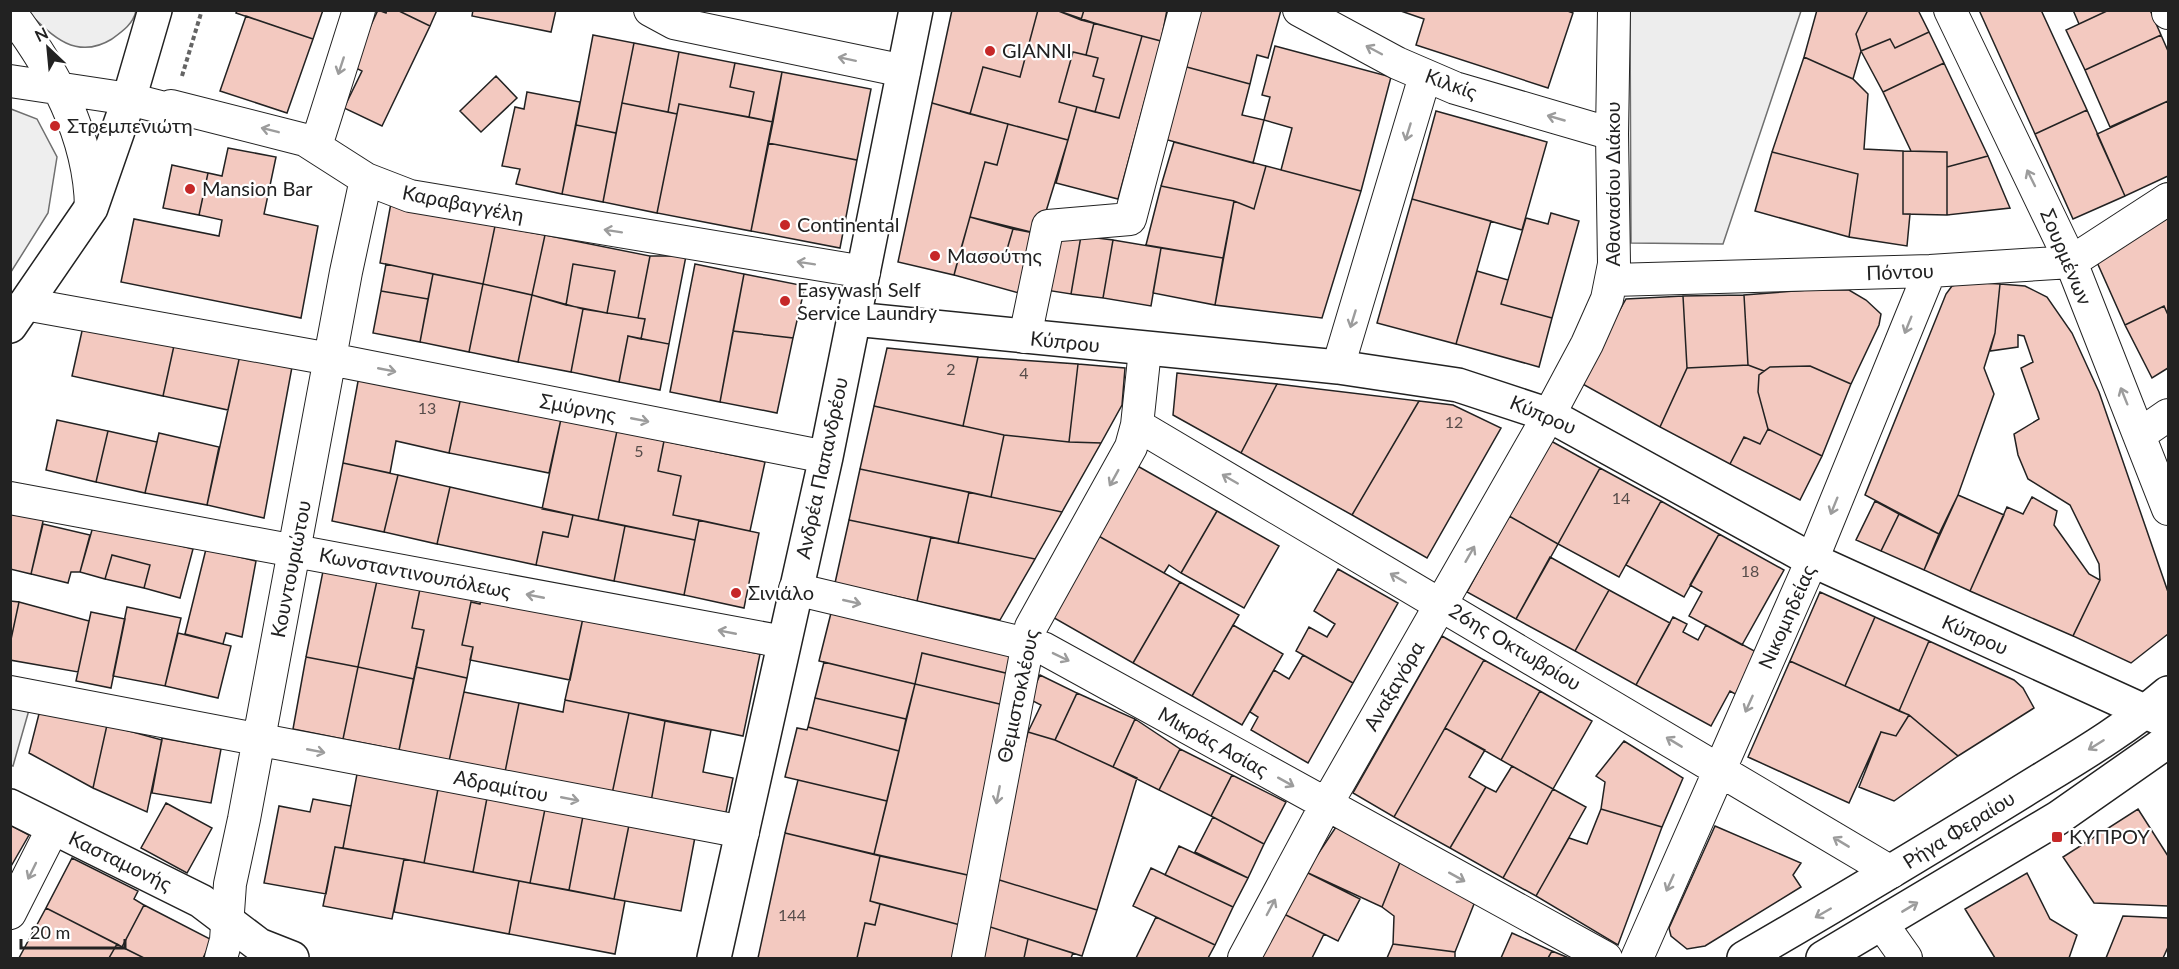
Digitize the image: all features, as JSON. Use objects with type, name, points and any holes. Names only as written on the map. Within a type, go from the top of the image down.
[{"type":"street","points":[[18,315],[91,208],[129,99],[155,10]]},
{"type":"street","points":[[316,146],[359,10]]},
{"type":"street","points":[[650,10],[674,23],[904,71]]},
{"type":"street","name":"Ανδρέα Παπανδρέου","points":[[714,958],[826,457],[916,10]]},
{"type":"street","points":[[1025,338],[1048,226],[1130,219],[1185,10]]},
{"type":"street","name":"Κιλκίς","points":[[1299,10],[1425,76],[1455,88],[1612,134]]},
{"type":"street","name":"Αθανασίου Διάκου","points":[[1549,415],[1587,344],[1613,280],[1614,10]]},
{"type":"street","name":"Σουρμένων","points":[[1950,10],[2071,262],[2169,509]]},
{"type":"street","points":[[10,12],[40,55],[59,89],[86,158],[91,184],[91,208]]},
{"type":"street","points":[[1338,367],[1425,76]]},
{"type":"street","name":"Καραβαγγέλη","points":[[10,81],[129,99],[172,110],[171,106],[279,132],[316,146],[366,179],[410,196],[864,272]]},
{"type":"street","name":"Κουντουριώτου","points":[[221,958],[228,919],[230,884],[366,179]]},
{"type":"street","name":"Πόντου","points":[[1613,280],[1930,271],[2071,262],[2169,199]]},
{"type":"street","name":"Νικομηδείας","points":[[1637,958],[1812,560],[1930,271]]},
{"type":"street","name":"Σμύρνης","points":[[18,315],[330,359],[826,457]]},
{"type":"street","name":"Κύπρου","points":[[854,319],[1145,350],[1338,367],[1458,386],[1549,415],[1812,560],[2161,709]]},
{"type":"street","name":"Θεμιστοκλέους","points":[[968,958],[1027,643],[1034,619],[1131,447],[1137,425],[1145,350]]},
{"type":"street","name":"Αναξαγόρα","points":[[1244,958],[1326,805],[1549,415]]},
{"type":"street","points":[[2139,435],[2169,416]]},
{"type":"street","name":"26ης Οκτωβρίου","points":[[1137,425],[1442,603],[1891,872]]},
{"type":"street","name":"Κωνσταντινουπόλεως","points":[[10,498],[784,642]]},
{"type":"street","name":"Μικράς Ασίας","points":[[795,589],[1027,643],[1070,661],[1326,805],[1606,958]]},
{"type":"street","name":"Αδραμίτου","points":[[10,692],[743,832]]},
{"type":"street","name":"Ρήγα Φεραίου","points":[[1744,958],[2161,709]]},
{"type":"street","name":"Ρήγα Φεραίου","points":[[1823,958],[2058,818],[2169,741]]},
{"type":"street","name":"Κασταμονής","points":[[10,807],[201,901],[228,919],[259,945],[292,958]]},
{"type":"street","points":[[10,913],[53,828]]},
{"type":"street","points":[[1882,924],[1906,958]]},
{"type":"path","points":[[172,110],[202,10]]},
{"type":"shaded area","points":[[27,11],[136,11],[135,16],[124,30],[112,39],[87,47],[65,43],[55,37]]},
{"type":"shaded area","points":[[1630,11],[1801,11],[1723,244],[1631,243]]},
{"type":"shaded area","points":[[11,109],[37,119],[57,157],[48,213],[11,272]]},
{"type":"shaded area","points":[[10,706],[29,710],[13,766],[10,765]]},
{"type":"building","points":[[237,10],[323,10],[313,39],[236,13]]},
{"type":"building","points":[[378,10],[386,13],[387,10],[397,10],[430,26],[382,126],[344,108],[362,71],[352,66]]},
{"type":"building","points":[[397,10],[437,10],[430,26]]},
{"type":"building","points":[[473,10],[556,10],[551,32],[472,16]]},
{"type":"building","points":[[952,10],[1038,10],[1020,77],[983,67],[970,114],[932,103]]},
{"type":"building","points":[[1038,10],[1056,10],[1094,23],[1086,55],[1073,52],[1059,102],[1077,107],[1068,140],[970,114],[983,67],[1020,77]]},
{"type":"building","points":[[1056,10],[1084,10],[1081,20]]},
{"type":"building","points":[[1084,10],[1167,10],[1161,41],[1081,20]]},
{"type":"building","points":[[1198,10],[1281,10],[1268,58],[1257,55],[1250,84],[1183,66]]},
{"type":"building","points":[[1398,10],[1565,10],[1573,13],[1548,88],[1416,45],[1424,19]]},
{"type":"building","points":[[1817,10],[1868,10],[1856,34],[1861,51],[1853,79],[1804,57]]},
{"type":"building","points":[[1868,10],[1918,10],[1929,32],[1895,48],[1890,39],[1861,51],[1856,34]]},
{"type":"building","points":[[1979,10],[2041,10],[2087,110],[2035,134]]},
{"type":"building","points":[[2073,10],[2109,10],[2079,24]]},
{"type":"building","points":[[2109,10],[2150,10],[2161,35],[2085,70],[2066,30]]},
{"type":"building","points":[[246,16],[313,39],[287,113],[220,91]]},
{"type":"building","points":[[1094,23],[1142,36],[1119,118],[1095,112],[1104,79],[1093,76],[1098,58],[1086,55]]},
{"type":"building","points":[[1929,32],[1944,63],[1883,92],[1861,51],[1890,39],[1895,48]]},
{"type":"building","points":[[593,35],[634,43],[616,133],[576,125]]},
{"type":"building","points":[[2161,35],[2168,51],[2168,101],[2110,127],[2085,70]]},
{"type":"building","points":[[1142,36],[1161,41],[1118,199],[1056,183],[1077,107],[1119,118]]},
{"type":"building","points":[[634,43],[679,52],[668,112],[622,103]]},
{"type":"building","points":[[1275,46],[1391,77],[1361,191],[1281,170],[1292,128],[1264,120],[1270,97],[1262,95]]},
{"type":"building","points":[[679,52],[735,63],[730,87],[754,92],[749,117],[679,104],[677,114],[668,112]]},
{"type":"building","points":[[1073,52],[1098,58],[1093,76],[1104,79],[1095,112],[1059,102]]},
{"type":"building","points":[[1804,57],[1853,79],[1868,94],[1864,149],[1903,151],[1903,214],[1910,214],[1907,246],[1849,237],[1858,174],[1772,152]]},
{"type":"building","points":[[735,63],[782,72],[773,122],[749,117],[754,92],[730,87]]},
{"type":"building","points":[[1944,63],[1988,156],[1947,167],[1947,152],[1911,151],[1883,92]]},
{"type":"building","points":[[1183,66],[1250,84],[1242,115],[1264,120],[1253,163],[1164,139]]},
{"type":"building","points":[[782,72],[871,89],[857,160],[768,143]]},
{"type":"building","points":[[496,76],[517,98],[481,132],[460,111]]},
{"type":"building","points":[[527,92],[580,102],[562,194],[516,184],[520,169],[502,166],[515,107],[524,109]]},
{"type":"building","points":[[2168,101],[2168,176],[2125,196],[2097,134]]},
{"type":"building","points":[[622,103],[677,114],[657,213],[603,202]]},
{"type":"building","points":[[932,103],[1008,124],[997,165],[985,162],[954,275],[898,262]]},
{"type":"building","points":[[679,104],[773,122],[751,231],[657,213]]},
{"type":"building","points":[[2087,110],[2125,196],[2073,219],[2035,134]]},
{"type":"building","points":[[1436,111],[1547,142],[1522,230],[1412,199]]},
{"type":"building","points":[[1008,124],[1068,140],[1039,234],[970,217],[985,162],[997,165]]},
{"type":"building","points":[[576,125],[616,133],[603,202],[562,194]]},
{"type":"building","points":[[1174,142],[1266,166],[1254,209],[1234,201],[1161,186]]},
{"type":"building","points":[[768,143],[857,160],[840,248],[751,231]]},
{"type":"building","points":[[228,148],[276,157],[264,214],[318,226],[301,318],[121,282],[134,219],[219,236],[222,220],[199,215],[208,173],[222,176]]},
{"type":"building","points":[[1903,151],[1947,152],[1947,215],[1903,214]]},
{"type":"building","points":[[1772,152],[1858,174],[1849,237],[1755,211]]},
{"type":"building","points":[[1988,156],[2010,208],[1947,215],[1947,167]]},
{"type":"building","points":[[172,165],[208,173],[199,215],[163,208]]},
{"type":"building","points":[[1266,166],[1361,191],[1322,318],[1215,305],[1234,201],[1254,209]]},
{"type":"building","points":[[1161,186],[1234,201],[1223,258],[1146,245]]},
{"type":"building","points":[[1412,199],[1491,221],[1456,344],[1377,323]]},
{"type":"building","points":[[391,203],[495,226],[483,284],[380,263]]},
{"type":"building","points":[[1551,213],[1579,221],[1552,318],[1501,304],[1526,218],[1548,224]]},
{"type":"building","points":[[970,217],[1013,229],[1003,263],[960,252]]},
{"type":"building","points":[[2168,218],[2168,315],[2164,306],[2125,325],[2096,260]]},
{"type":"building","points":[[495,226],[545,235],[532,295],[483,284]]},
{"type":"building","points":[[1013,229],[1039,234],[1026,295],[954,275],[960,252],[1003,263]]},
{"type":"building","points":[[1049,230],[1081,236],[1071,294],[1039,289]]},
{"type":"building","points":[[545,235],[650,256],[638,318],[607,313],[615,271],[573,264],[566,305],[532,295]]},
{"type":"building","points":[[1081,236],[1113,240],[1103,298],[1071,294]]},
{"type":"building","points":[[1113,240],[1161,248],[1151,306],[1103,298]]},
{"type":"building","points":[[1161,248],[1223,258],[1215,305],[1153,293]]},
{"type":"building","points":[[650,256],[686,256],[669,344],[641,339],[645,319],[638,318]]},
{"type":"building","points":[[386,264],[433,274],[428,299],[381,291]]},
{"type":"building","points":[[573,264],[615,271],[607,313],[566,305]]},
{"type":"building","points":[[695,264],[744,274],[720,402],[670,392]]},
{"type":"building","points":[[1477,271],[1508,280],[1501,304],[1552,318],[1539,367],[1456,344]]},
{"type":"building","points":[[433,274],[483,284],[469,352],[420,342]]},
{"type":"building","points":[[744,274],[805,286],[793,338],[733,331]]},
{"type":"building","points":[[1966,282],[2000,284],[1995,333],[1984,368],[1994,394],[1958,495],[1939,534],[1865,495],[1946,294],[1952,286]]},
{"type":"building","points":[[483,284],[532,295],[518,362],[469,352]]},
{"type":"building","points":[[2000,284],[2025,286],[2047,297],[2072,333],[2099,392],[2168,592],[2168,634],[2131,663],[2073,636],[2100,580],[2099,564],[2070,505],[2028,479],[2018,455],[2014,434],[2039,419],[2021,368],[2033,362],[2024,336],[2018,335],[2018,347],[1990,351],[1995,333]]},
{"type":"building","points":[[1808,290],[1849,290],[1866,300],[1881,314],[1879,325],[1851,384],[1810,366],[1770,367],[1764,371],[1748,365],[1744,295]]},
{"type":"building","points":[[381,291],[428,299],[420,342],[373,333]]},
{"type":"building","points":[[532,295],[583,309],[571,372],[518,362]]},
{"type":"building","points":[[1744,295],[1748,365],[1687,368],[1683,296]]},
{"type":"building","points":[[1683,296],[1687,368],[1660,427],[1579,382],[1626,299]]},
{"type":"building","points":[[2164,306],[2168,315],[2168,368],[2152,378],[2125,325]]},
{"type":"building","points":[[583,309],[645,319],[641,339],[628,336],[619,382],[571,372]]},
{"type":"building","points":[[84,322],[175,341],[163,396],[72,376]]},
{"type":"building","points":[[733,331],[793,338],[777,413],[720,402]]},
{"type":"building","points":[[628,336],[669,344],[660,390],[619,382]]},
{"type":"building","points":[[175,341],[240,355],[228,410],[163,396]]},
{"type":"building","points":[[887,348],[978,357],[963,426],[874,406]]},
{"type":"building","points":[[240,355],[292,367],[264,518],[207,505]]},
{"type":"building","points":[[978,357],[1078,364],[1069,442],[1004,435],[963,426]]},
{"type":"building","points":[[1078,364],[1125,368],[1122,405],[1101,443],[1069,442]]},
{"type":"building","points":[[1748,365],[1764,371],[1759,375],[1758,392],[1768,429],[1760,444],[1744,437],[1730,464],[1660,427],[1687,368]]},
{"type":"building","points":[[1810,366],[1851,384],[1822,456],[1768,429],[1758,392],[1759,375],[1770,367]]},
{"type":"building","points":[[1177,373],[1277,384],[1241,453],[1173,415]]},
{"type":"building","points":[[359,376],[461,397],[449,453],[396,441],[390,473],[343,463]]},
{"type":"building","points":[[1277,384],[1419,401],[1352,515],[1241,453]]},
{"type":"building","points":[[461,397],[561,419],[549,473],[449,453]]},
{"type":"building","points":[[1419,401],[1453,405],[1501,428],[1427,558],[1352,515]]},
{"type":"building","points":[[874,406],[1004,435],[991,497],[860,469]]},
{"type":"building","points":[[561,419],[617,431],[598,520],[542,509]]},
{"type":"building","points":[[57,420],[108,431],[96,482],[46,470]]},
{"type":"building","points":[[1768,429],[1822,456],[1800,500],[1730,464],[1744,437],[1760,444]]},
{"type":"building","points":[[108,431],[157,442],[145,493],[96,482]]},
{"type":"building","points":[[617,431],[664,441],[658,471],[681,476],[673,515],[699,520],[695,540],[598,520]]},
{"type":"building","points":[[159,433],[219,447],[207,505],[145,493]]},
{"type":"building","points":[[1004,435],[1101,443],[1062,512],[991,497]]},
{"type":"building","points":[[664,441],[765,462],[750,531],[673,515],[681,476],[658,471]]},
{"type":"building","points":[[1551,441],[1600,468],[1558,544],[1509,516]]},
{"type":"building","points":[[343,463],[398,475],[384,532],[332,521]]},
{"type":"building","points":[[1134,464],[1217,511],[1181,573],[1169,565],[1164,573],[1095,534]]},
{"type":"building","points":[[1600,468],[1661,501],[1619,577],[1558,544]]},
{"type":"building","points":[[860,469],[969,492],[958,543],[849,520]]},
{"type":"building","points":[[398,475],[450,487],[437,544],[384,532]]},
{"type":"building","points":[[450,487],[573,515],[568,537],[543,532],[536,565],[437,544]]},
{"type":"building","points":[[969,492],[1062,512],[1035,559],[958,543]]},
{"type":"building","points":[[1958,495],[2004,515],[1970,591],[1924,570]]},
{"type":"building","points":[[2032,497],[2057,511],[2054,525],[2089,574],[2100,580],[2073,636],[1970,591],[2007,507],[2023,514]]},
{"type":"building","points":[[1661,501],[1719,534],[1684,597],[1626,565]]},
{"type":"building","points":[[1875,501],[1899,514],[1881,551],[1856,540]]},
{"type":"building","points":[[10,509],[44,517],[31,574],[10,569]]},
{"type":"building","points":[[1217,511],[1279,546],[1244,608],[1181,573]]},
{"type":"building","points":[[1899,514],[1939,534],[1924,570],[1881,551]]},
{"type":"building","points":[[573,515],[625,526],[614,581],[536,565],[543,532],[568,537]]},
{"type":"building","points":[[1509,516],[1558,544],[1516,619],[1467,592]]},
{"type":"building","points":[[699,520],[759,533],[744,608],[684,595]]},
{"type":"building","points":[[849,520],[931,537],[917,601],[835,583]]},
{"type":"building","points":[[94,523],[193,549],[180,598],[144,588],[150,565],[112,555],[105,579],[80,572]]},
{"type":"building","points":[[43,524],[90,535],[80,572],[71,572],[68,583],[31,574]]},
{"type":"building","points":[[625,526],[695,540],[684,595],[614,581]]},
{"type":"building","points":[[1095,534],[1180,582],[1133,663],[1049,615]]},
{"type":"building","points":[[1719,534],[1784,570],[1742,645],[1689,616],[1702,592],[1690,585]]},
{"type":"building","points":[[931,537],[1035,559],[1000,620],[917,601]]},
{"type":"building","points":[[206,549],[256,561],[242,637],[226,633],[223,644],[185,634]]},
{"type":"building","points":[[112,555],[150,565],[144,588],[105,579]]},
{"type":"building","points":[[1550,557],[1609,590],[1575,651],[1516,619]]},
{"type":"building","points":[[324,566],[378,576],[358,667],[306,657]]},
{"type":"building","points":[[1338,569],[1398,603],[1353,683],[1296,651],[1309,627],[1327,637],[1335,624],[1314,611]]},
{"type":"building","points":[[378,576],[421,584],[412,628],[424,630],[414,679],[358,667]]},
{"type":"building","points":[[1180,582],[1239,615],[1192,696],[1133,663]]},
{"type":"building","points":[[421,584],[482,597],[480,604],[471,602],[462,645],[473,647],[467,678],[416,667],[424,630],[412,628]]},
{"type":"building","points":[[1609,590],[1670,623],[1636,685],[1575,651]]},
{"type":"building","points":[[1820,592],[1875,617],[1845,686],[1790,661]]},
{"type":"building","points":[[482,597],[583,618],[570,680],[470,660],[473,647],[462,645],[471,602],[480,604]]},
{"type":"building","points":[[10,601],[19,602],[10,644]]},
{"type":"building","points":[[19,602],[89,621],[78,672],[10,660],[10,644]]},
{"type":"building","points":[[833,605],[1020,649],[1014,675],[922,653],[915,684],[819,661]]},
{"type":"building","points":[[127,607],[181,618],[165,686],[113,676]]},
{"type":"building","points":[[91,612],[125,619],[111,688],[76,681]]},
{"type":"building","points":[[1673,617],[1687,624],[1683,632],[1698,640],[1706,625],[1760,654],[1737,695],[1730,691],[1711,726],[1636,685]]},
{"type":"building","points":[[1875,617],[1929,641],[1899,711],[1845,686]]},
{"type":"building","points":[[583,618],[760,654],[743,736],[565,700]]},
{"type":"building","points":[[1233,625],[1283,654],[1242,725],[1192,696]]},
{"type":"building","points":[[178,633],[231,646],[218,698],[165,686]]},
{"type":"building","points":[[1442,636],[1484,660],[1394,817],[1353,793]]},
{"type":"building","points":[[1929,641],[2014,680],[2023,688],[2034,708],[1958,756],[1909,715],[1899,711]]},
{"type":"building","points":[[922,653],[1014,675],[1008,706],[915,684]]},
{"type":"building","points":[[1303,655],[1353,683],[1308,763],[1251,730],[1258,717],[1250,712],[1274,670],[1289,679]]},
{"type":"building","points":[[306,657],[358,667],[343,739],[293,729]]},
{"type":"building","points":[[1484,660],[1540,691],[1501,760],[1445,728]]},
{"type":"building","points":[[1790,661],[1909,715],[1896,736],[1881,732],[1849,803],[1748,757]]},
{"type":"building","points":[[824,662],[915,684],[906,719],[815,698]]},
{"type":"building","points":[[358,667],[414,679],[399,750],[343,739]]},
{"type":"building","points":[[416,667],[467,678],[449,761],[399,750]]},
{"type":"building","points":[[1040,675],[1077,693],[1055,740],[1028,732],[1041,705],[1029,699]]},
{"type":"building","points":[[915,684],[1008,706],[972,876],[874,854]]},
{"type":"building","points":[[1540,691],[1592,721],[1553,789],[1501,760]]},
{"type":"building","points":[[464,692],[519,703],[505,772],[449,761]]},
{"type":"building","points":[[1077,693],[1135,719],[1113,767],[1055,740]]},
{"type":"building","points":[[815,698],[906,719],[899,751],[808,727]]},
{"type":"building","points":[[565,700],[629,713],[612,794],[505,772],[519,703],[563,712]]},
{"type":"building","points":[[40,710],[107,725],[93,788],[29,753]]},
{"type":"building","points":[[629,713],[665,721],[651,802],[612,794]]},
{"type":"building","points":[[1909,715],[1958,756],[1894,801],[1859,787],[1881,732],[1896,736]]},
{"type":"building","points":[[1135,719],[1180,749],[1159,790],[1113,767]]},
{"type":"building","points":[[665,721],[711,730],[703,772],[733,778],[725,817],[651,802]]},
{"type":"building","points":[[107,725],[162,740],[147,812],[93,788]]},
{"type":"building","points":[[808,727],[899,751],[887,801],[785,777],[797,728],[807,730]]},
{"type":"building","points":[[1445,728],[1485,750],[1469,777],[1486,787],[1450,848],[1394,817]]},
{"type":"building","points":[[1028,732],[1055,740],[1137,778],[1097,910],[993,878]]},
{"type":"building","points":[[162,738],[221,749],[211,803],[152,793]]},
{"type":"building","points":[[1624,741],[1683,778],[1662,827],[1601,809],[1605,782],[1596,776]]},
{"type":"building","points":[[1180,749],[1232,775],[1211,816],[1159,790]]},
{"type":"building","points":[[1512,766],[1553,789],[1503,878],[1450,848],[1486,787],[1496,792]]},
{"type":"building","points":[[357,774],[438,789],[424,863],[343,848]]},
{"type":"building","points":[[1232,775],[1286,802],[1264,844],[1211,816]]},
{"type":"building","points":[[798,780],[887,801],[874,854],[785,833]]},
{"type":"building","points":[[438,789],[487,798],[473,872],[424,863]]},
{"type":"building","points":[[1553,789],[1586,807],[1536,896],[1503,878]]},
{"type":"building","points":[[487,798],[545,809],[530,883],[473,872]]},
{"type":"building","points":[[313,799],[351,806],[343,848],[335,847],[326,894],[264,883],[279,806],[310,812]]},
{"type":"building","points":[[166,803],[212,828],[187,873],[141,848]]},
{"type":"building","points":[[545,809],[583,816],[569,890],[530,883]]},
{"type":"building","points":[[1601,809],[1662,827],[1618,945],[1536,896],[1569,838],[1587,844]]},
{"type":"building","points":[[2138,809],[2168,856],[2168,906],[2094,903],[2063,857]]},
{"type":"building","points":[[583,816],[629,825],[614,899],[569,890]]},
{"type":"building","points":[[1213,817],[1264,844],[1248,878],[1195,852]]},
{"type":"building","points":[[1338,824],[1403,855],[1382,907],[1306,872]]},
{"type":"building","points":[[10,825],[29,835],[10,868]]},
{"type":"building","points":[[629,825],[695,837],[681,911],[614,899]]},
{"type":"building","points":[[1715,826],[1801,863],[1793,875],[1801,887],[1705,946],[1687,949],[1671,936],[1669,928]]},
{"type":"building","points":[[785,833],[880,856],[870,901],[880,904],[875,925],[865,923],[857,958],[758,958]]},
{"type":"building","points":[[1179,846],[1248,878],[1233,907],[1165,875]]},
{"type":"building","points":[[335,847],[404,859],[392,919],[323,906]]},
{"type":"building","points":[[1403,855],[1474,904],[1455,952],[1393,944],[1394,916],[1382,907]]},
{"type":"building","points":[[880,856],[972,876],[964,926],[870,901]]},
{"type":"building","points":[[72,858],[138,891],[134,899],[144,905],[122,947],[46,908]]},
{"type":"building","points":[[404,859],[519,881],[509,934],[394,912]]},
{"type":"building","points":[[1151,868],[1233,907],[1215,945],[1133,906]]},
{"type":"building","points":[[1306,872],[1360,899],[1338,941],[1284,914]]},
{"type":"building","points":[[2027,873],[2050,919],[2077,935],[2069,958],[1995,958],[1965,909]]},
{"type":"building","points":[[993,878],[1097,910],[1082,956],[984,925]]},
{"type":"building","points":[[519,881],[625,901],[615,954],[509,934]]},
{"type":"building","points":[[880,904],[964,926],[958,958],[857,958],[865,923],[875,925]]},
{"type":"building","points":[[144,905],[212,940],[203,958],[144,958],[122,947]]},
{"type":"building","points":[[46,908],[117,944],[109,958],[19,958]]},
{"type":"building","points":[[1284,914],[1324,934],[1312,958],[1262,958]]},
{"type":"building","points":[[2123,916],[2168,918],[2168,947],[2163,958],[2106,958]]},
{"type":"building","points":[[1156,917],[1215,945],[1208,958],[1136,958]]},
{"type":"building","points":[[984,925],[1028,939],[1024,958],[978,958]]},
{"type":"building","points":[[1512,933],[1552,951],[1548,958],[1501,958]]},
{"type":"building","points":[[1028,939],[1073,953],[1071,958],[1024,958]]},
{"type":"building","points":[[117,944],[122,947],[144,958],[109,958]]},
{"type":"building","points":[[1393,944],[1455,952],[1455,958],[1387,958]]},
{"type":"building","points":[[1552,951],[1569,958],[1548,958]]},
{"type":"place","name":"GIANNI","points":[[990,51]]},
{"type":"place","name":"Στρεμπενιώτη","points":[[55,126]]},
{"type":"place","name":"Mansion Bar","points":[[190,189]]},
{"type":"place","name":"Continental","points":[[785,225]]},
{"type":"place","name":"Μασούτης","points":[[935,256]]},
{"type":"place","name":"Easywash Self Service Laundry","points":[[785,301]]},
{"type":"place","name":"Σινιάλο","points":[[736,593]]},
{"type":"place","name":"ΚΥΠΡΟΥ","points":[[2057,837]]}]
